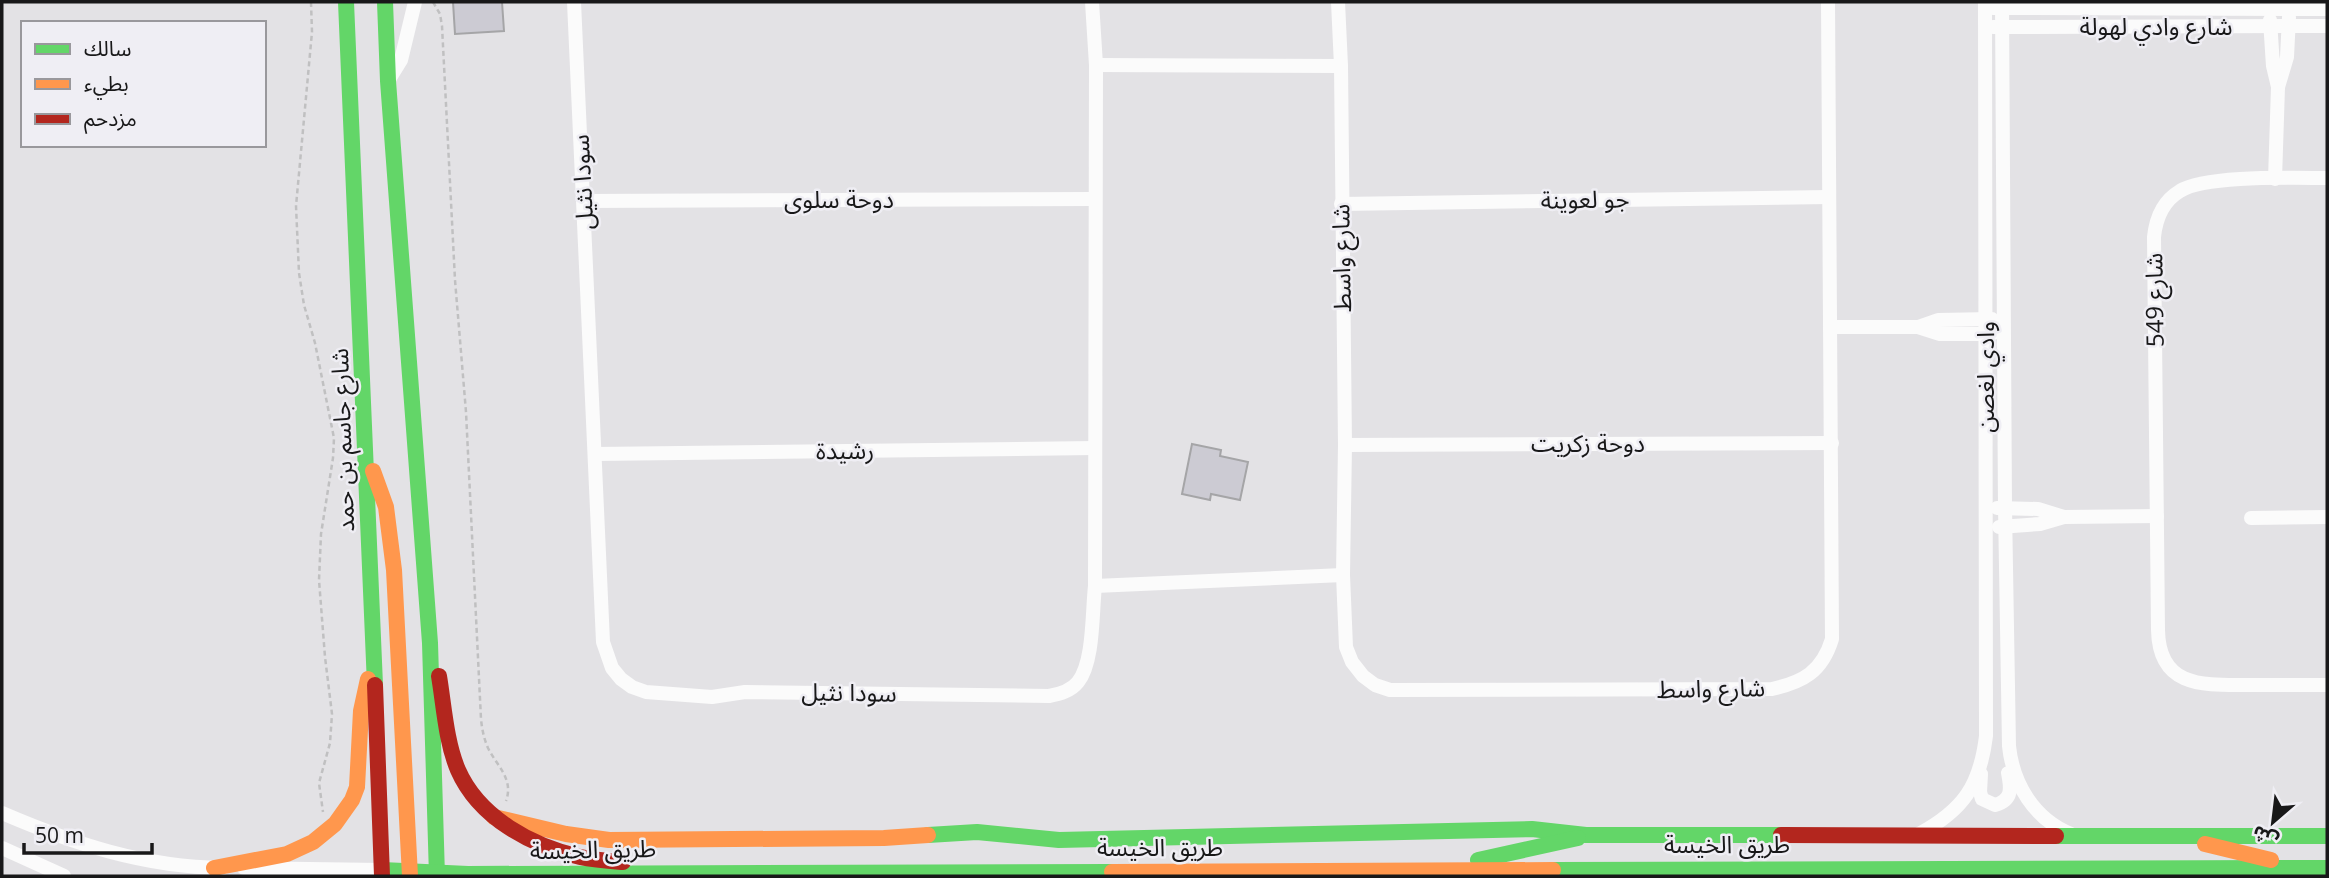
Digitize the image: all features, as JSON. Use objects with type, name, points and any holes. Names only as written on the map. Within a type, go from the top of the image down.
[{"type":"main road","name":"شارع جاسم بن حمد","points":[[346,2],[385,874]]},
{"type":"main road","points":[[385,2],[388,81],[430,643],[437,875]]},
{"type":"main road","points":[[367,457],[386,507],[394,570],[409,874]]},
{"type":"main road","points":[[430,643],[444,697],[453,755],[459,772],[475,797],[499,810],[508,828],[550,849],[583,858],[632,863],[654,872]]},
{"type":"main road","points":[[214,868],[302,849],[338,821],[351,803],[357,787],[361,711],[374,658]]},
{"type":"main road","name":"طريق الخيسة","points":[[499,810],[566,834],[609,839],[884,838],[977,832],[1059,840],[1532,829],[1586,835],[1913,838],[2327,836]]},
{"type":"main road","points":[[1453,869],[1471,862],[1586,835]]},
{"type":"main road","points":[[2174,836],[2302,867]]},
{"type":"main road","name":"طريق الخيسة","points":[[385,874],[2327,868]]},
{"type":"main road","points":[[859,876],[886,871]]},
{"type":"street","points":[[388,81],[401,60],[415,2]]},
{"type":"street","name":"سودا نثيل","points":[[574,2],[603,642],[606,656],[621,679],[646,692],[712,697],[745,692],[1059,695],[1073,687],[1084,671],[1095,586],[1096,65],[1092,2]]},
{"type":"street","name":"شارع واسط","points":[[1338,2],[1341,66],[1345,445],[1343,575],[1346,647],[1352,662],[1363,676],[1375,685],[1390,690],[1772,689],[1793,684],[1815,670],[1823,660],[1832,639],[1828,2]]},
{"type":"street","name":"شارع وادي لهولة","points":[[1985,5],[2327,9]]},
{"type":"street","name":"وادي لغصن","points":[[1985,5],[1986,736],[1980,792],[1982,799],[1995,805],[2008,799],[2011,792],[2007,765],[2009,746],[2002,5]]},
{"type":"street","points":[[2270,9],[2273,66],[2278,87]]},
{"type":"street","points":[[2275,179],[2278,87],[2287,57],[2289,9]]},
{"type":"street","name":"شارع وادي لهولة","points":[[1985,27],[2327,26]]},
{"type":"street","points":[[1096,65],[1341,66]]},
{"type":"street","name":"شارع 549","points":[[2327,178],[2190,186],[2168,200],[2156,224],[2158,642],[2168,665],[2177,674],[2200,685],[2327,685]]},
{"type":"street","name":"جو لعوينة","points":[[1341,204],[1828,197]]},
{"type":"street","name":"دوحة سلوى","points":[[584,201],[1095,199]]},
{"type":"street","points":[[1830,327],[1918,327],[1940,334],[1986,326],[2004,326]]},
{"type":"street","name":"دوحة زكريت","points":[[1345,445],[1832,443]]},
{"type":"street","name":"رشيدة","points":[[596,454],[1094,447]]},
{"type":"street","points":[[1985,508],[2038,509],[2064,517]]},
{"type":"street","points":[[1985,527],[2040,524],[2064,517],[2157,516]]},
{"type":"street","points":[[2251,518],[2327,517]]},
{"type":"street","points":[[1095,586],[1343,575]]},
{"type":"street","name":"وادي لغصن","points":[[2009,746],[2014,774],[2028,800],[2056,826],[2079,837]]},
{"type":"street","name":"وادي لغصن","points":[[1913,838],[1943,821],[1961,804],[1973,784],[1984,752]]},
{"type":"street","name":"طريق الخيسة","points":[[2,813],[44,832],[97,850],[167,864],[385,874]]},
{"type":"street","points":[[2,848],[64,876]]},
{"type":"path","points":[[311,2],[311,43],[296,206],[299,273],[304,305],[315,343],[334,438],[321,534],[319,580],[324,657],[332,714],[330,743],[319,783],[320,805],[325,817]]},
{"type":"path","points":[[433,2],[440,14],[442,26],[455,280],[466,412],[481,719],[489,750],[507,779],[509,789],[499,810]]},
{"type":"building","points":[[453,2],[502,2],[504,31],[455,34]]},
{"type":"building","points":[[1192,444],[1221,450],[1220,456],[1248,462],[1240,500],[1211,494],[1210,500],[1182,494]]},
{"type":"traffic: fast","points":[[346,2],[375,685]]},
{"type":"traffic: fast","points":[[385,2],[388,81],[430,643],[437,876]]},
{"type":"traffic: fast","points":[[928,835],[977,832],[1059,840],[1532,829],[1586,835],[1781,835]]},
{"type":"traffic: fast","points":[[2056,836],[2327,836]]},
{"type":"traffic: fast","points":[[1478,860],[1578,838]]},
{"type":"traffic: fast","points":[[1553,870],[2327,868]]},
{"type":"traffic: fast","points":[[382,870],[468,874],[1112,872]]},
{"type":"traffic: slow","points":[[373,471],[386,507],[394,570],[410,876]]},
{"type":"traffic: slow","points":[[214,868],[287,854],[313,842],[335,824],[352,800],[357,787],[361,711],[368,679]]},
{"type":"traffic: slow","points":[[494,817],[566,834],[609,840],[884,838],[928,835]]},
{"type":"traffic: slow","points":[[2205,844],[2271,860]]},
{"type":"traffic: slow","points":[[1112,872],[1553,870]]},
{"type":"traffic: jam","points":[[439,676],[454,759],[467,787],[479,802],[509,827],[544,846],[580,857],[623,862]]},
{"type":"traffic: jam","points":[[375,685],[382,876]]},
{"type":"traffic: jam","points":[[1781,835],[2056,836]]}]
